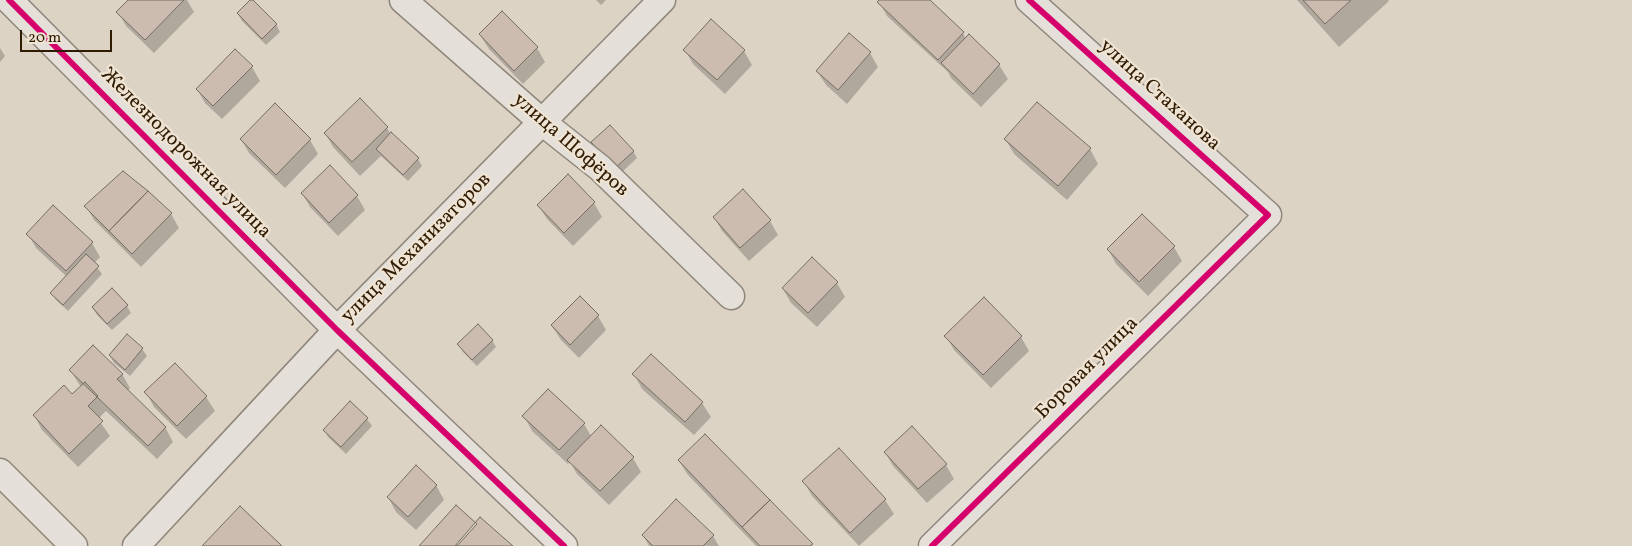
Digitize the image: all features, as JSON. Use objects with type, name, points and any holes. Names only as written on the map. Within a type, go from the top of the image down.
[{"type":"street","name":"Железнодорожная улица","points":[[9,0],[337,330],[564,546]]},
{"type":"street","name":"улица Шофёров","points":[[403,0],[542,122],[600,168],[732,296]]},
{"type":"street","name":"улица Механизаторов","points":[[136,546],[337,330],[662,0]]},
{"type":"street","name":"улица Стаханова","points":[[1029,0],[1268,215]]},
{"type":"street","name":"Боровая улица","points":[[932,546],[1268,215]]},
{"type":"street","points":[[0,472],[74,546]]},
{"type":"building","points":[[128,0],[184,0],[145,40],[116,12]]},
{"type":"building","points":[[250,0],[253,0],[277,24],[262,39],[237,13]]},
{"type":"building","points":[[879,0],[930,0],[964,32],[938,60],[877,2]]},
{"type":"building","points":[[1303,0],[1351,0],[1325,24]]},
{"type":"building","points":[[502,11],[538,47],[514,71],[479,34]]},
{"type":"building","points":[[711,19],[745,50],[717,80],[683,50]]},
{"type":"building","points":[[849,33],[871,52],[838,90],[816,71]]},
{"type":"building","points":[[969,34],[1000,64],[973,94],[941,63]]},
{"type":"building","points":[[235,49],[253,66],[213,106],[196,89]]},
{"type":"building","points":[[360,98],[388,127],[352,162],[324,133]]},
{"type":"building","points":[[1037,102],[1091,148],[1058,186],[1004,139]]},
{"type":"building","points":[[275,103],[311,139],[276,175],[240,139]]},
{"type":"building","points":[[610,125],[634,151],[615,168],[591,142]]},
{"type":"building","points":[[391,132],[419,158],[403,175],[376,149]]},
{"type":"building","points":[[330,165],[358,195],[329,223],[301,193]]},
{"type":"building","points":[[123,171],[148,191],[109,231],[84,206]]},
{"type":"building","points":[[568,174],[595,202],[564,233],[537,205]]},
{"type":"building","points":[[743,189],[771,220],[740,248],[713,217]]},
{"type":"building","points":[[148,191],[172,213],[132,254],[109,231]]},
{"type":"building","points":[[53,205],[93,242],[66,271],[26,234]]},
{"type":"building","points":[[1142,214],[1175,246],[1139,282],[1107,249]]},
{"type":"building","points":[[86,254],[99,266],[63,305],[50,293]]},
{"type":"building","points":[[812,257],[838,282],[808,313],[782,288]]},
{"type":"building","points":[[112,288],[128,305],[107,324],[92,307]]},
{"type":"building","points":[[580,296],[599,315],[570,345],[551,325]]},
{"type":"building","points":[[984,297],[1022,336],[983,375],[944,336]]},
{"type":"building","points":[[478,324],[493,340],[472,360],[457,344]]},
{"type":"building","points":[[127,334],[143,348],[125,370],[109,355]]},
{"type":"building","points":[[93,345],[123,374],[117,379],[166,427],[148,446],[69,370]]},
{"type":"building","points":[[651,354],[703,402],[685,422],[632,374]]},
{"type":"building","points":[[175,363],[207,396],[177,426],[144,392]]},
{"type":"building","points":[[85,382],[98,396],[88,406],[103,421],[69,454],[33,415],[64,385],[72,394]]},
{"type":"building","points":[[548,389],[585,423],[559,450],[522,416]]},
{"type":"building","points":[[350,401],[368,418],[341,447],[323,430]]},
{"type":"building","points":[[601,425],[634,457],[600,491],[567,460]]},
{"type":"building","points":[[912,426],[947,464],[918,489],[884,452]]},
{"type":"building","points":[[705,434],[770,500],[742,527],[678,460]]},
{"type":"building","points":[[839,448],[886,499],[850,533],[802,481]]},
{"type":"building","points":[[416,465],[437,485],[408,517],[387,497]]},
{"type":"building","points":[[676,499],[714,535],[703,546],[653,546],[642,535]]},
{"type":"building","points":[[770,500],[813,544],[810,546],[760,546],[742,527]]},
{"type":"building","points":[[456,505],[477,524],[457,546],[419,546]]},
{"type":"building","points":[[240,506],[282,546],[202,546]]},
{"type":"building","points":[[480,517],[513,546],[455,546]]},
{"type":"cycle path","points":[[9,0],[337,330],[564,546]]},
{"type":"cycle path","points":[[932,546],[1268,215],[1029,0]]}]
